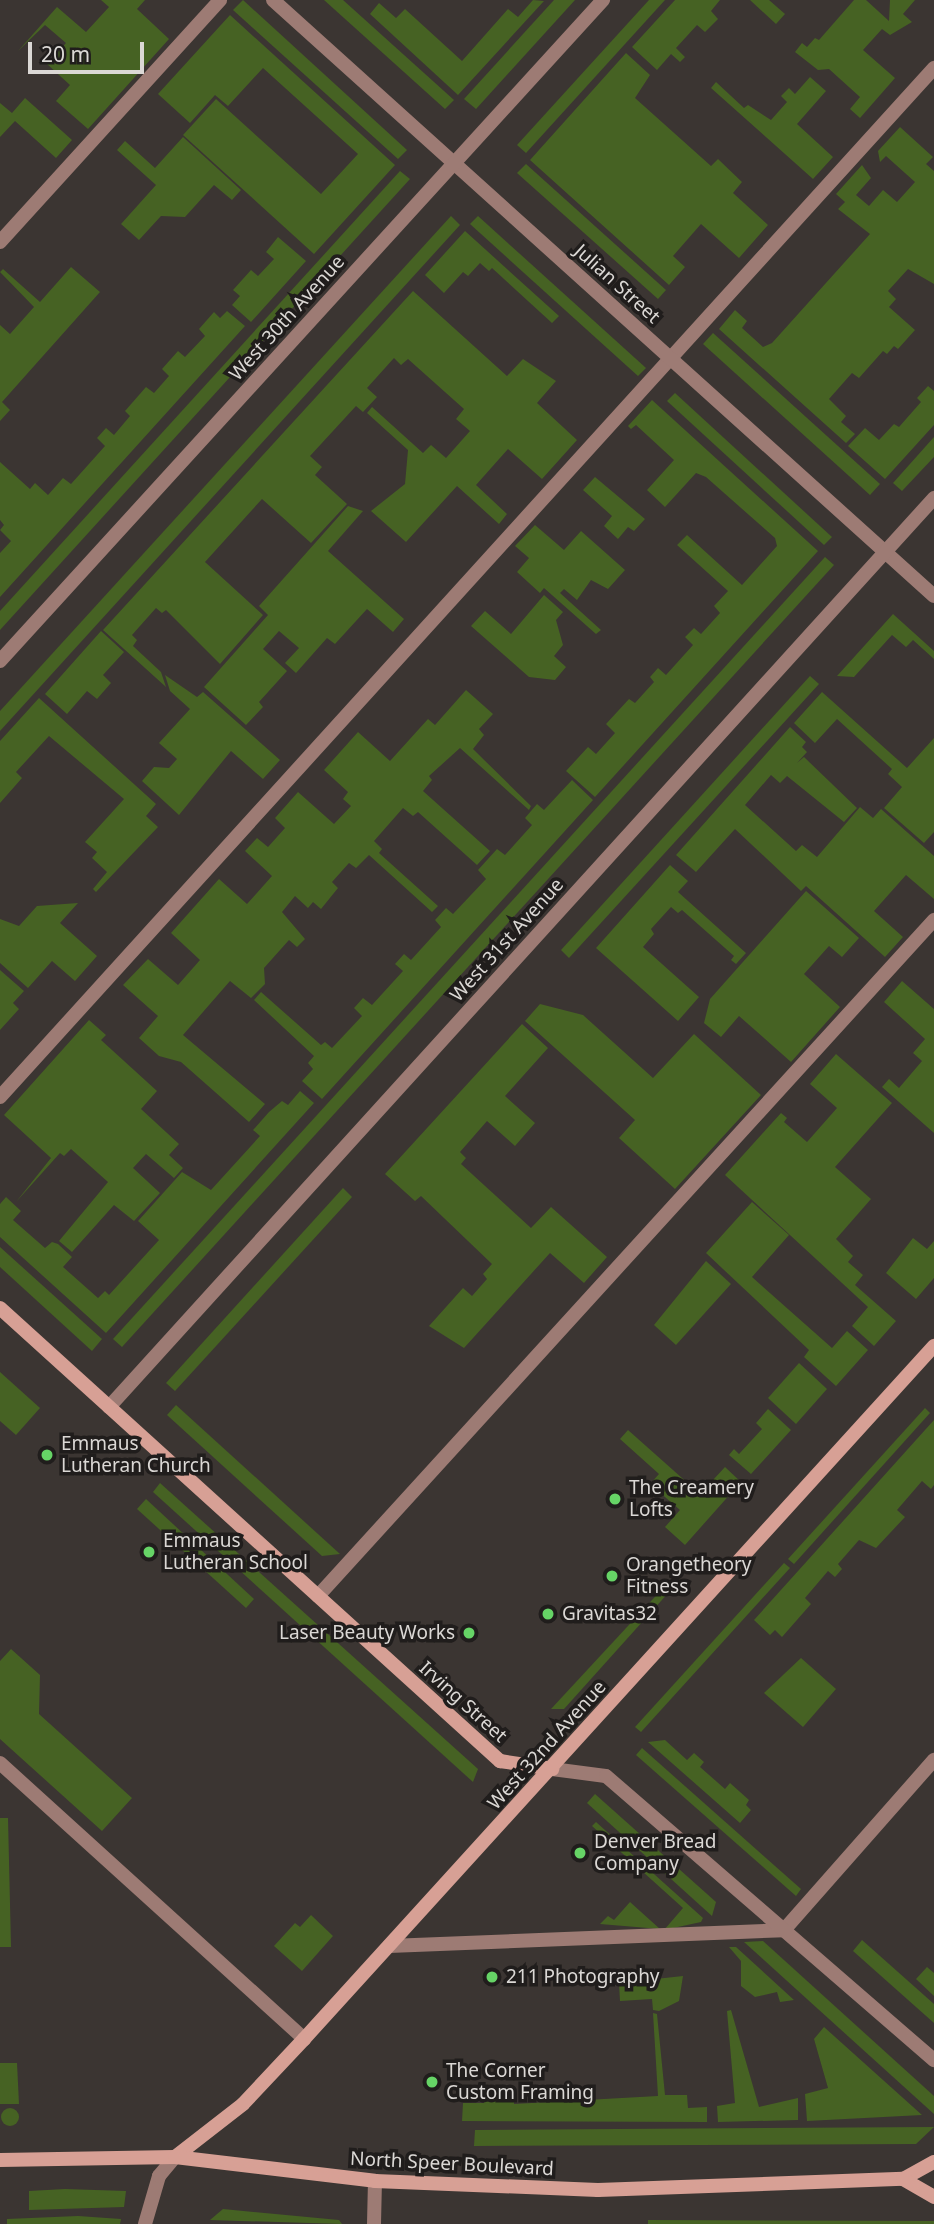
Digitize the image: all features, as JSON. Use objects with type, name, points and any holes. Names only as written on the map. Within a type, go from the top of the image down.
[{"type":"street","points":[[0,242],[220,0]]},
{"type":"street","name":"Julian Street","points":[[273,0],[934,596]]},
{"type":"street","name":"West 30th Avenue","points":[[0,661],[603,0]]},
{"type":"street","points":[[0,1097],[934,68]]},
{"type":"street","name":"West 31st Avenue","points":[[109,1407],[934,498]]},
{"type":"street","points":[[318,1595],[934,920]]},
{"type":"street","name":"Irving Street","points":[[0,1308],[500,1761],[606,1776],[934,2060]]},
{"type":"street","name":"West 32nd Avenue","points":[[175,2157],[243,2104],[304,2039],[934,1346]]},
{"type":"street","points":[[390,1946],[784,1930],[934,1760]]},
{"type":"street","points":[[0,1763],[304,2039]]},
{"type":"street","points":[[145,2224],[159,2176],[175,2157]]},
{"type":"street","name":"North Speer Boulevard","points":[[0,2160],[175,2157],[375,2181],[598,2190],[903,2179]]},
{"type":"street","points":[[903,2179],[934,2162]]},
{"type":"street","points":[[903,2179],[934,2197]]},
{"type":"street","points":[[374,2224],[375,2181]]},
{"type":"green space","points":[[101,0],[145,0],[137,9],[169,39],[88,129],[56,101],[70,85],[47,64],[66,43],[45,25],[18,51],[57,7],[86,32],[109,7]]},
{"type":"green space","points":[[243,0],[407,150],[398,159],[233,10]]},
{"type":"green space","points":[[324,0],[343,0],[454,100],[445,109]]},
{"type":"green space","points":[[533,0],[544,1],[458,95],[370,14],[379,3],[396,18],[405,9],[462,61],[508,9],[518,17]]},
{"type":"green space","points":[[554,0],[575,0],[476,109],[464,99]]},
{"type":"green space","points":[[649,0],[665,0],[526,153],[517,145]]},
{"type":"green space","points":[[675,0],[720,0],[711,11],[718,19],[705,32],[697,25],[676,48],[685,57],[680,62],[671,54],[657,70],[632,47]]},
{"type":"green space","points":[[750,0],[769,0],[785,14],[776,24]]},
{"type":"green space","points":[[854,0],[866,0],[889,21],[890,0],[915,0],[903,14],[912,22],[890,35],[882,29],[863,50],[895,78],[860,118],[850,109],[860,97],[829,69],[818,70],[795,52],[802,43],[807,47],[815,38],[819,40]]},
{"type":"green space","points":[[230,15],[395,165],[314,254],[183,135],[216,99],[321,194],[358,154],[263,68],[228,106],[215,95],[190,123],[158,94]]},
{"type":"green space","points":[[626,53],[650,75],[635,98],[711,166],[718,159],[742,182],[733,193],[768,225],[739,258],[701,224],[673,256],[685,267],[669,285],[530,160]]},
{"type":"green space","points":[[810,77],[826,91],[797,124],[833,157],[813,179],[711,88],[716,82],[744,108],[748,105],[771,120],[787,102],[781,96],[789,88],[795,94]]},
{"type":"green space","points":[[25,98],[72,140],[56,158],[15,121],[0,137],[0,103],[12,113]]},
{"type":"green space","points":[[900,127],[933,157],[926,164],[934,171],[934,284],[908,269],[888,291],[896,299],[889,307],[915,330],[898,349],[894,346],[887,354],[883,351],[859,378],[852,373],[829,399],[846,416],[841,422],[855,434],[846,443],[719,329],[735,310],[747,321],[742,328],[763,347],[772,343],[870,234],[838,209],[845,202],[836,194],[862,165],[871,178],[856,195],[869,206],[883,190],[897,202],[915,182],[886,156],[880,162],[878,151]]},
{"type":"green space","points":[[183,137],[241,190],[232,200],[214,185],[185,217],[161,216],[139,240],[121,224],[156,185],[117,150],[125,141],[155,168]]},
{"type":"green space","points":[[526,164],[666,290],[658,299],[517,173]]},
{"type":"green space","points":[[400,171],[410,179],[0,630],[0,611]]},
{"type":"green space","points":[[451,216],[460,225],[0,731],[0,711]]},
{"type":"green space","points":[[478,216],[646,368],[638,376],[470,224]]},
{"type":"green space","points":[[465,231],[559,316],[552,323],[492,268],[489,271],[480,263],[468,276],[463,272],[444,293],[425,275]]},
{"type":"green space","points":[[278,237],[306,261],[251,322],[232,305],[240,296],[233,290],[251,270],[258,276],[274,259],[266,252]]},
{"type":"green space","points":[[71,267],[100,292],[2,402],[10,410],[0,421],[0,325],[10,334],[34,307],[0,272],[3,269],[40,302]]},
{"type":"green space","points":[[413,291],[507,376],[523,359],[556,381],[537,403],[577,440],[542,479],[508,449],[476,485],[507,514],[499,524],[457,486],[406,542],[371,511],[405,484],[408,450],[367,413],[372,407],[423,453],[431,445],[446,458],[470,431],[456,419],[464,409],[408,359],[401,365],[394,358],[367,388],[377,397],[363,412],[356,406],[310,456],[322,467],[315,475],[347,504],[311,543],[262,499],[205,562],[263,615],[220,664],[166,610],[162,613],[156,608],[132,635],[137,640],[133,646],[161,672],[166,687],[103,630]]},
{"type":"green space","points":[[227,311],[245,326],[0,597],[0,553],[11,541],[0,530],[4,525],[0,520],[0,462],[30,489],[35,483],[48,495],[63,478],[71,484],[105,446],[97,438],[106,428],[114,435],[130,416],[125,411],[146,387],[154,393],[169,376],[162,369],[178,351],[185,357],[205,336],[199,329],[214,312],[220,318]]},
{"type":"green space","points":[[713,333],[880,484],[870,495],[703,344]]},
{"type":"green space","points":[[928,386],[934,391],[934,425],[885,479],[848,446],[865,428],[879,440],[894,424],[899,427],[921,402],[917,398]]},
{"type":"green space","points":[[675,393],[832,537],[824,545],[667,401]]},
{"type":"green space","points":[[652,400],[818,551],[595,797],[566,771],[588,747],[596,754],[615,733],[606,724],[629,699],[635,703],[654,682],[650,677],[658,668],[666,675],[693,645],[685,637],[694,628],[701,634],[720,613],[714,606],[728,591],[677,545],[687,535],[742,585],[777,546],[775,538],[706,477],[696,473],[665,507],[647,490],[674,460],[636,425],[631,429],[628,426]]},
{"type":"green space","points":[[934,437],[934,457],[902,491],[893,483]]},
{"type":"green space","points":[[595,477],[645,519],[634,531],[628,527],[618,539],[604,526],[612,516],[583,490]]},
{"type":"green space","points":[[348,506],[363,511],[328,551],[404,619],[393,632],[367,609],[335,644],[327,638],[296,673],[285,663],[299,648],[279,631],[263,649],[287,671],[259,702],[263,707],[246,725],[204,687],[268,615],[259,606]]},
{"type":"green space","points":[[535,525],[564,550],[581,531],[625,570],[608,589],[591,580],[577,600],[564,589],[560,593],[601,630],[596,634],[544,588],[540,593],[517,572],[529,558],[515,546]]},
{"type":"green space","points":[[825,557],[834,565],[122,1347],[113,1339]]},
{"type":"green space","points":[[544,595],[563,612],[556,620],[563,645],[554,656],[566,667],[555,680],[529,677],[471,626],[485,611],[511,634]]},
{"type":"green space","points":[[893,614],[934,651],[934,659],[913,640],[906,647],[892,635],[854,677],[837,676]]},
{"type":"green space","points":[[101,631],[124,652],[103,675],[111,683],[97,699],[87,691],[67,714],[45,694]]},
{"type":"green space","points":[[165,675],[197,697],[203,692],[280,760],[263,779],[231,751],[179,815],[142,781],[154,767],[169,768],[177,759],[159,743],[190,709],[170,691]]},
{"type":"green space","points":[[810,676],[819,684],[569,958],[561,950]]},
{"type":"green space","points":[[466,690],[493,714],[479,729],[484,735],[473,749],[531,806],[529,810],[460,748],[429,776],[432,780],[423,791],[490,851],[477,865],[418,812],[413,816],[403,808],[374,841],[382,849],[379,853],[438,906],[432,912],[369,855],[356,868],[349,863],[332,882],[338,888],[321,909],[313,902],[308,908],[295,896],[282,912],[305,939],[297,947],[289,940],[264,968],[265,984],[251,998],[230,981],[183,1035],[265,1104],[249,1122],[181,1062],[159,1056],[139,1038],[158,1016],[123,985],[148,959],[178,985],[200,960],[171,933],[219,879],[247,904],[272,876],[245,851],[257,838],[268,847],[285,828],[275,818],[298,792],[334,824],[351,806],[343,799],[348,792],[324,770],[358,732],[390,761],[428,719],[435,725]]},
{"type":"green space","points":[[822,692],[907,768],[934,738],[934,832],[924,843],[884,808],[902,787],[888,774],[892,769],[837,719],[815,743],[794,723]]},
{"type":"green space","points":[[39,698],[156,804],[146,816],[158,827],[96,892],[93,889],[107,872],[92,858],[97,852],[85,842],[124,799],[49,736],[16,772],[22,778],[0,803],[0,741]]},
{"type":"green space","points":[[790,727],[806,742],[802,747],[807,752],[797,763],[804,757],[857,808],[844,822],[787,776],[780,783],[771,775],[745,805],[796,851],[802,845],[817,857],[860,807],[873,818],[881,809],[934,856],[934,899],[906,875],[874,911],[903,937],[885,957],[806,886],[801,891],[735,829],[696,872],[676,855]]},
{"type":"green space","points":[[572,780],[593,800],[322,1099],[302,1081],[313,1069],[308,1063],[314,1056],[254,1000],[261,992],[321,1045],[325,1042],[332,1048],[362,1016],[354,1008],[363,998],[372,1005],[403,971],[395,964],[404,954],[411,960],[441,927],[435,920],[446,908],[453,914],[486,879],[478,870],[497,849],[505,855],[532,825],[525,818],[537,804],[544,810]]},
{"type":"green space","points":[[670,865],[688,881],[678,892],[746,953],[736,964],[731,960],[734,956],[682,910],[678,913],[671,907],[651,929],[654,934],[643,947],[699,997],[678,1021],[596,948]]},
{"type":"green space","points":[[806,891],[859,938],[842,957],[829,946],[804,974],[840,1007],[791,1062],[739,1016],[721,1037],[704,1023],[710,999]]},
{"type":"green space","points":[[78,903],[60,923],[97,956],[75,981],[52,961],[28,988],[0,963],[0,919],[19,926],[37,906]]},
{"type":"green space","points":[[0,970],[24,991],[13,1003],[19,1009],[0,1030]]},
{"type":"green space","points":[[902,981],[934,1009],[934,1133],[882,1087],[889,1079],[899,1088],[922,1061],[913,1053],[925,1039],[884,1002]]},
{"type":"green space","points":[[540,1004],[583,1015],[653,1078],[694,1034],[761,1095],[675,1189],[619,1138],[635,1120],[525,1021]]},
{"type":"green space","points":[[89,1020],[106,1035],[101,1040],[157,1091],[141,1109],[179,1144],[169,1155],[183,1168],[174,1178],[146,1154],[133,1168],[160,1193],[134,1221],[114,1205],[72,1252],[59,1241],[108,1182],[71,1149],[64,1156],[60,1153],[16,1202],[51,1158],[4,1115]]},
{"type":"green space","points":[[522,1024],[548,1048],[505,1096],[535,1123],[515,1146],[487,1121],[460,1152],[466,1158],[461,1164],[531,1228],[551,1207],[607,1257],[584,1283],[550,1253],[464,1348],[429,1326],[463,1288],[472,1296],[487,1279],[483,1274],[492,1264],[421,1196],[415,1201],[385,1174]]},
{"type":"green space","points":[[836,1054],[892,1103],[835,1167],[871,1199],[836,1239],[853,1256],[848,1262],[863,1275],[855,1285],[896,1321],[874,1346],[852,1326],[868,1307],[725,1175],[781,1113],[787,1118],[784,1122],[807,1142],[837,1108],[810,1084]]},
{"type":"green space","points":[[300,1091],[314,1103],[106,1333],[0,1237],[0,1204],[6,1197],[21,1211],[13,1220],[45,1248],[52,1242],[58,1244],[72,1257],[63,1267],[98,1298],[105,1291],[109,1295],[159,1240],[138,1221],[182,1172],[211,1190],[260,1136],[253,1130],[269,1112],[282,1101],[288,1105]]},
{"type":"green space","points":[[343,1188],[352,1197],[175,1391],[166,1383]]},
{"type":"green space","points":[[752,1202],[789,1235],[752,1277],[832,1348],[847,1331],[868,1350],[836,1386],[804,1357],[809,1350],[706,1253]]},
{"type":"green space","points":[[913,1238],[927,1249],[934,1241],[934,1278],[916,1299],[886,1273]]},
{"type":"green space","points":[[0,1247],[102,1339],[92,1351],[0,1267]]},
{"type":"green space","points":[[706,1261],[731,1284],[676,1345],[654,1325]]},
{"type":"green space","points":[[799,1363],[827,1389],[796,1424],[768,1398]]},
{"type":"green space","points":[[0,1372],[40,1408],[16,1435],[0,1421]]},
{"type":"green space","points":[[176,1405],[340,1554],[322,1556],[167,1415]]},
{"type":"green space","points":[[925,1408],[930,1413],[794,1564],[788,1559]]},
{"type":"green space","points":[[768,1409],[791,1430],[751,1474],[729,1455],[734,1449],[739,1454],[762,1429],[756,1423]]},
{"type":"green space","points":[[934,1420],[934,1485],[931,1489],[922,1481],[897,1510],[905,1517],[876,1548],[859,1540],[838,1564],[842,1569],[835,1577],[828,1571],[805,1598],[811,1604],[782,1637],[775,1630],[770,1635],[754,1620]]},
{"type":"green space","points":[[628,1430],[700,1494],[725,1467],[741,1482],[685,1545],[665,1527],[680,1510],[650,1484],[659,1474],[620,1439]]},
{"type":"green space","points":[[160,1483],[478,1769],[473,1782],[153,1492]]},
{"type":"green space","points":[[146,1499],[254,1599],[246,1608],[137,1509]]},
{"type":"green space","points":[[784,1563],[790,1568],[641,1732],[635,1727]]},
{"type":"green space","points":[[665,1586],[670,1591],[564,1709],[551,1709]]},
{"type":"green space","points":[[11,1649],[40,1675],[39,1714],[132,1798],[102,1831],[0,1739],[0,1661]]},
{"type":"green space","points":[[801,1658],[836,1689],[803,1727],[764,1693]]},
{"type":"green space","points":[[665,1740],[687,1760],[694,1753],[704,1762],[700,1767],[725,1789],[730,1783],[749,1800],[746,1805],[751,1810],[740,1823],[648,1742]]},
{"type":"green space","points":[[642,1748],[801,1889],[796,1896],[636,1755]]},
{"type":"green space","points":[[595,1794],[716,1902],[712,1916],[587,1803]]},
{"type":"green space","points":[[0,1818],[8,1818],[11,1947],[0,1947]]},
{"type":"green space","points":[[596,1822],[703,1918],[701,1922],[664,1930],[683,1908],[592,1826]]},
{"type":"green space","points":[[630,1902],[660,1929],[600,1924],[608,1916],[614,1920]]},
{"type":"green space","points":[[311,1915],[333,1936],[302,1971],[274,1946],[295,1923],[300,1927]]},
{"type":"green space","points":[[862,1940],[934,2004],[934,2023],[853,1951]]},
{"type":"green space","points":[[763,1941],[934,2096],[934,2114],[744,1942]]},
{"type":"green space","points":[[729,1947],[736,1947],[794,2000],[780,2002],[777,1992],[755,1997],[741,1986],[741,1961]]},
{"type":"green space","points":[[927,1967],[934,1973],[934,1996],[916,1979]]},
{"type":"green space","points":[[683,1976],[679,2001],[659,2011],[653,2010],[652,1999],[620,2001],[619,1983]]},
{"type":"green space","points":[[731,2010],[759,2107],[798,2098],[798,2120],[718,2122],[717,2106],[735,2103],[727,2011]]},
{"type":"green space","points":[[653,2013],[657,2014],[665,2095],[687,2095],[688,2108],[707,2107],[707,2122],[462,2121],[463,2103],[484,2103],[484,2093],[514,2094],[514,2104],[658,2096]]},
{"type":"green space","points":[[824,2027],[922,2115],[807,2121],[805,2094],[828,2088],[814,2039]]},
{"type":"green space","points":[[0,2063],[17,2063],[19,2104],[0,2104]]},
{"type":"green space","points":[[10,2108],[16,2111],[19,2117],[16,2123],[10,2126],[4,2123],[1,2117],[4,2111]]},
{"type":"green space","points":[[934,2127],[916,2144],[474,2146],[475,2130]]},
{"type":"green space","points":[[29,2191],[126,2191],[124,2207],[29,2210]]},
{"type":"green space","points":[[223,2209],[339,2220],[342,2224],[210,2220]]},
{"type":"green space","points":[[78,2216],[121,2219],[120,2224],[7,2224],[7,2219]]},
{"type":"green space","points":[[648,2220],[934,2221],[934,2224],[648,2224]]},
{"type":"place","name":"Emmaus Lutheran Church","points":[[47,1455]]},
{"type":"place","name":"The Creamery Lofts","points":[[615,1499]]},
{"type":"place","name":"Emmaus Lutheran School","points":[[149,1552]]},
{"type":"place","name":"Orangetheory Fitness","points":[[612,1576]]},
{"type":"place","name":"Gravitas32","points":[[548,1614]]},
{"type":"place","name":"Laser Beauty Works","points":[[469,1633]]},
{"type":"place","name":"Denver Bread Company","points":[[580,1853]]},
{"type":"place","name":"211 Photography","points":[[492,1977]]},
{"type":"place","name":"The Corner Custom Framing","points":[[432,2082]]}]
